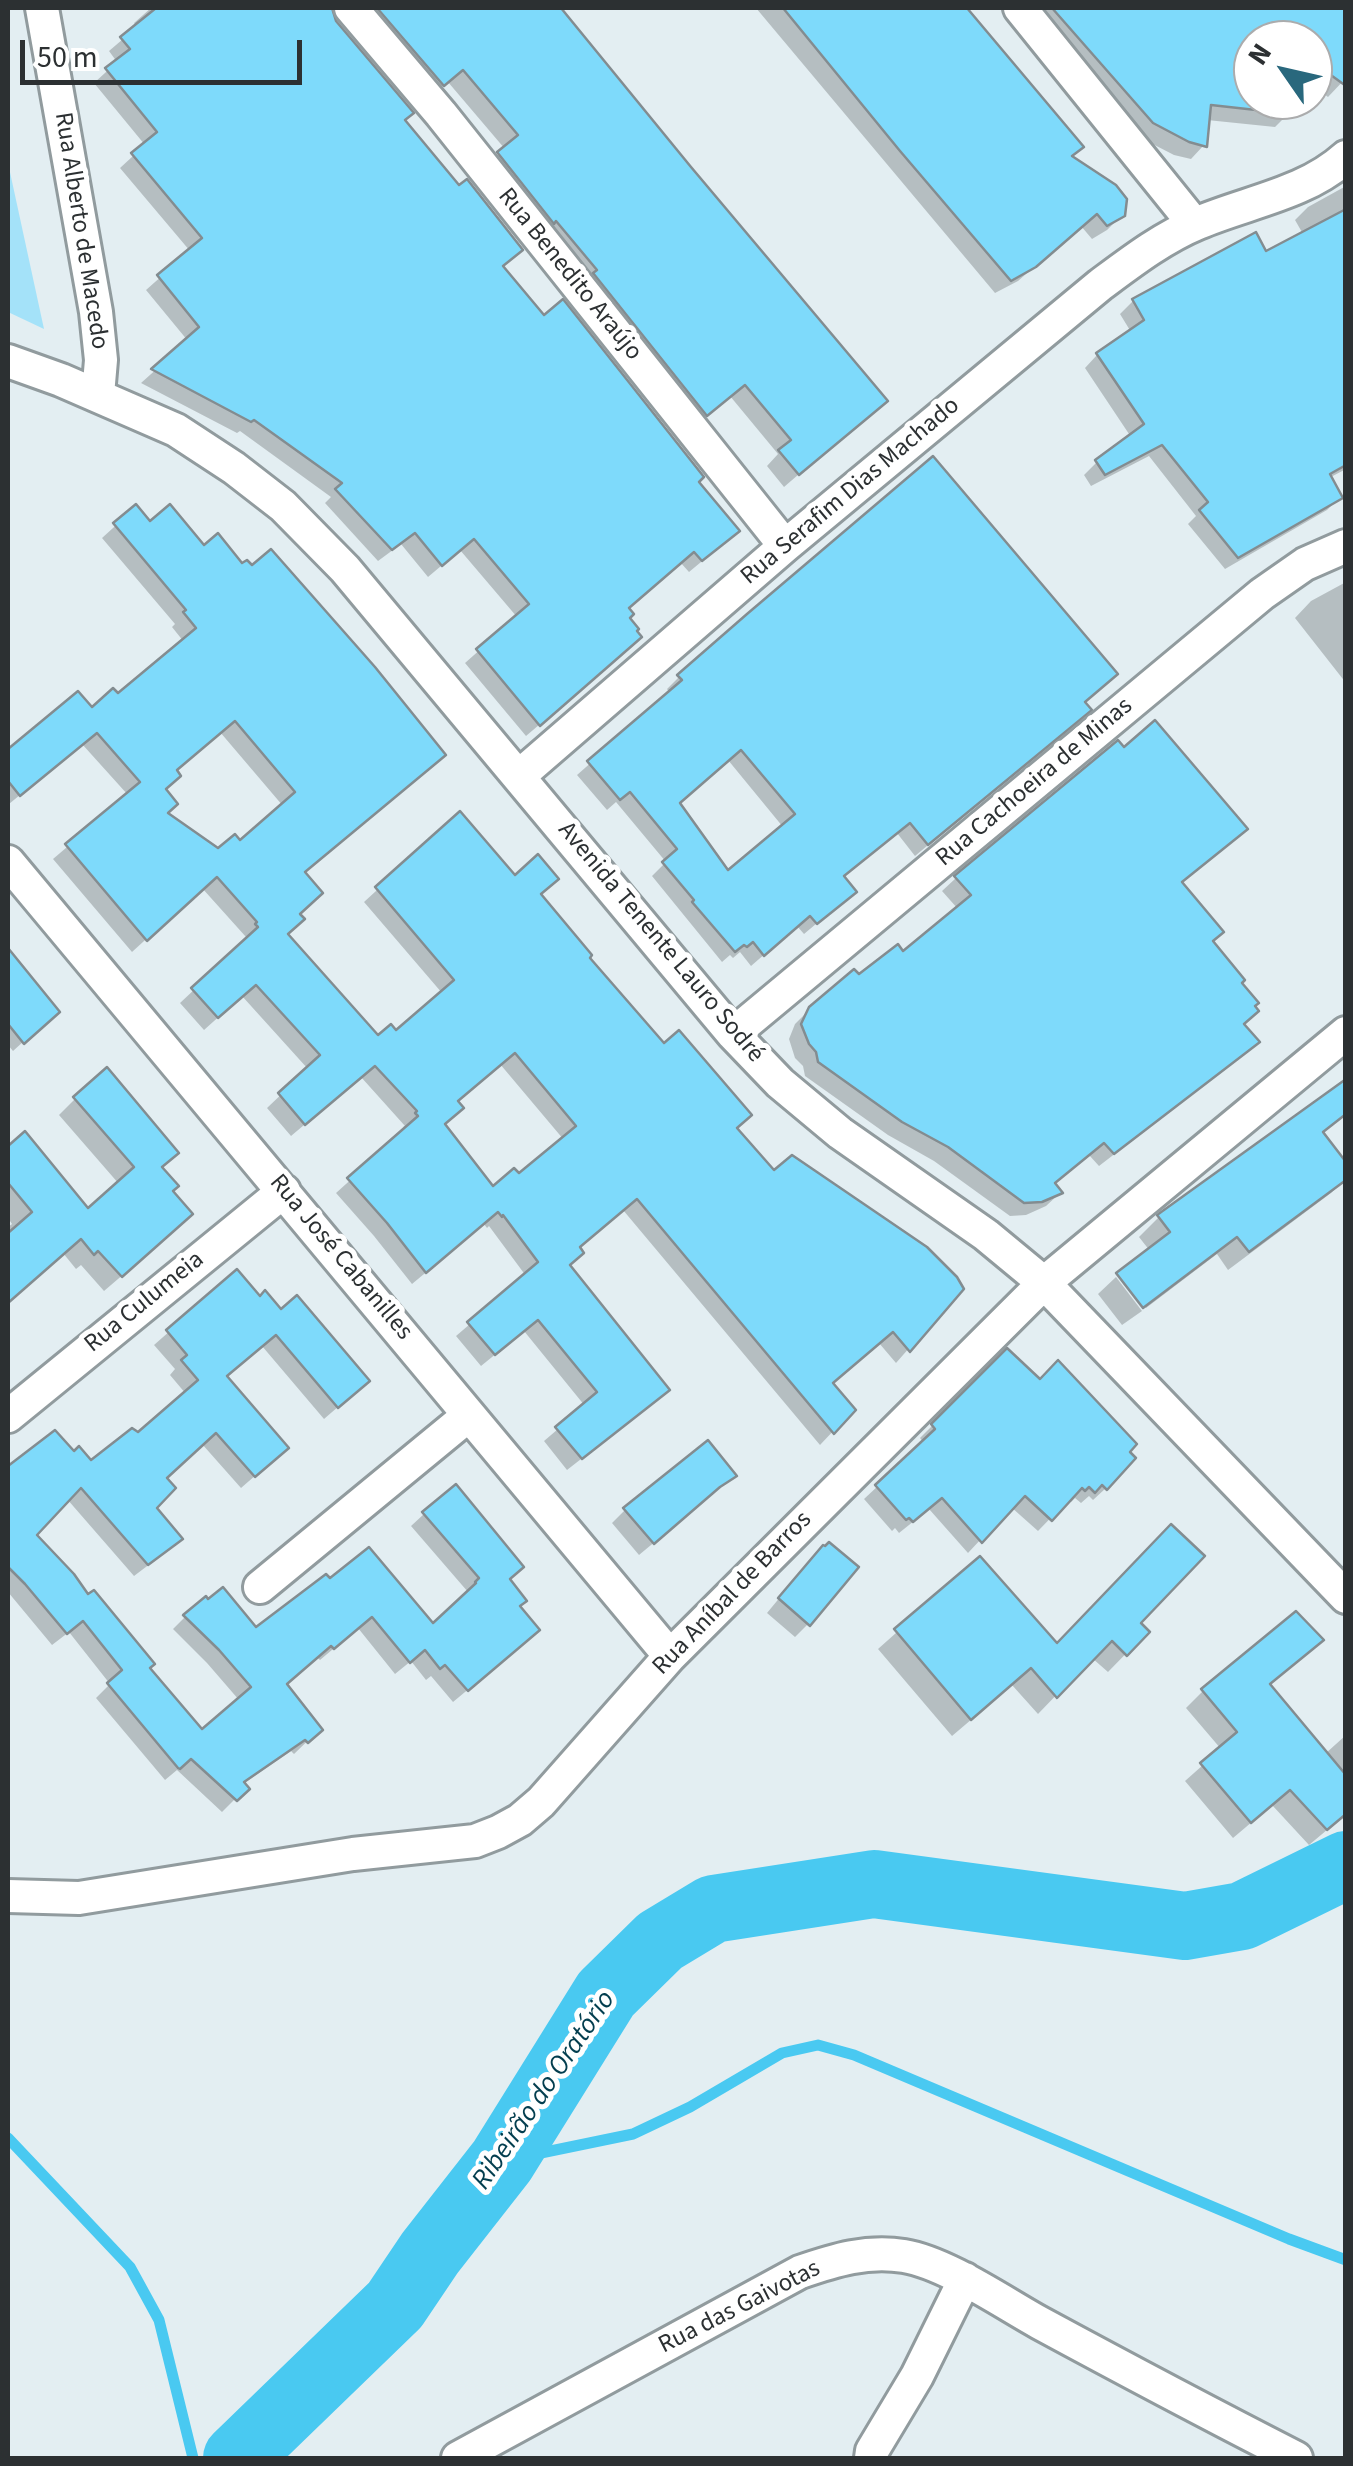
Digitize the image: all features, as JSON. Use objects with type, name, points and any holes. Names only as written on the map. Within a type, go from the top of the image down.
[{"type":"street","name":"Rua Alberto de Macedo","points":[[42,8],[96,312],[102,360],[98,395]]},
{"type":"street","name":"Rua Benedito Araújo","points":[[351,8],[785,546]]},
{"type":"street","points":[[1021,8],[1194,224]]},
{"type":"street","name":"Rua Serafim Dias Machado","points":[[519,776],[785,546],[1100,285],[1147,250],[1194,224],[1291,191],[1331,170],[1346,156]]},
{"type":"street","name":"Avenida Tenente Lauro Sodré","points":[[8,361],[176,430],[283,506],[345,570],[733,1034],[780,1083],[1044,1283],[1346,1597]]},
{"type":"street","name":"Rua Cachoeira de Minas","points":[[733,1034],[1262,594],[1305,564],[1346,546]]},
{"type":"street","name":"Rua José Cabanilles","points":[[8,862],[670,1656]]},
{"type":"street","name":"Rua Aníbal de Barros","points":[[8,1896],[79,1898],[353,1854],[475,1841],[520,1820],[541,1802],[670,1656],[1044,1283],[1346,1033]]},
{"type":"street","name":"Rua Culumeia","points":[[8,1416],[284,1191]]},
{"type":"street","points":[[260,1588],[469,1415]]},
{"type":"street","name":"Rua das Gaivotas","points":[[458,2458],[800,2272],[870,2252],[908,2256],[965,2279],[1137,2376],[1296,2458]]},
{"type":"street","points":[[871,2458],[965,2279]]},
{"type":"shaded area","points":[[8,163],[44,329],[8,312]]},
{"type":"building","points":[[156,8],[332,8],[336,21],[414,113],[405,120],[459,185],[467,179],[523,250],[503,266],[544,315],[563,299],[704,477],[699,482],[740,531],[702,561],[694,552],[629,608],[634,614],[630,618],[642,637],[540,726],[476,649],[529,604],[474,539],[442,566],[415,533],[392,550],[335,489],[342,483],[254,420],[251,422],[151,369],[199,327],[157,275],[202,238],[131,153],[157,132],[105,68],[130,49],[120,37]]},
{"type":"building","points":[[377,8],[561,8],[888,401],[799,475],[778,450],[791,440],[745,385],[707,416],[593,273],[597,270],[556,221],[554,224],[497,152],[518,135],[463,70],[444,86]]},
{"type":"building","points":[[783,8],[967,8],[1084,147],[1072,156],[1116,185],[1127,199],[1125,216],[1107,226],[1097,214],[1036,267],[1011,281]]},
{"type":"building","points":[[1052,8],[1346,8],[1346,86],[1333,77],[1333,20],[1233,20],[1233,107],[1211,105],[1207,147],[1153,123]]},
{"type":"building","points":[[1346,209],[1346,465],[1330,474],[1343,498],[1238,558],[1199,510],[1208,502],[1162,445],[1105,475],[1095,460],[1144,424],[1096,353],[1144,320],[1132,299],[1256,232],[1266,251]]},
{"type":"building","points":[[933,456],[1118,674],[1085,702],[1092,710],[928,845],[910,823],[844,876],[857,892],[817,924],[810,916],[764,956],[753,942],[735,952],[662,862],[677,849],[630,792],[620,800],[587,761],[682,680],[677,675]],"holes":[[[741,750],[795,814],[728,870],[680,803]]]},
{"type":"building","points":[[136,504],[150,521],[170,504],[204,545],[218,533],[242,563],[247,560],[252,565],[271,549],[446,755],[305,872],[323,893],[300,914],[305,919],[288,934],[378,1035],[391,1024],[396,1030],[454,980],[375,887],[460,811],[515,875],[538,854],[559,879],[541,894],[664,1043],[679,1030],[752,1115],[737,1128],[774,1170],[792,1155],[927,1247],[957,1277],[964,1289],[910,1352],[893,1332],[833,1383],[856,1410],[834,1434],[637,1199],[580,1247],[584,1253],[570,1265],[670,1390],[582,1459],[555,1427],[597,1392],[538,1320],[495,1355],[467,1322],[538,1262],[503,1215],[498,1212],[426,1273],[347,1178],[418,1116],[417,1111],[375,1066],[305,1125],[278,1093],[320,1055],[256,985],[218,1018],[191,988],[258,927],[257,922],[217,877],[147,941],[65,844],[140,782],[97,733],[20,796],[8,781],[8,749],[78,691],[92,707],[113,688],[118,693],[196,628],[183,612],[186,610],[113,523]],"holes":[[[235,721],[295,792],[240,840],[235,834],[218,848],[168,813],[178,804],[166,789],[181,776],[177,770]],[[515,1053],[576,1126],[519,1173],[514,1168],[493,1186],[445,1124],[464,1108],[458,1101]]]},
{"type":"building","points":[[1155,720],[1248,829],[1182,882],[1224,932],[1213,941],[1259,1003],[1255,1006],[1259,1011],[1244,1024],[1260,1042],[1114,1154],[1104,1143],[1055,1183],[1063,1193],[1042,1202],[1024,1203],[948,1147],[902,1122],[818,1062],[801,1024],[809,1007],[854,969],[859,974],[898,944],[903,951],[971,895],[954,876],[1118,740],[1124,747]]},
{"type":"building","points":[[8,948],[60,1012],[24,1044],[8,1024]]},
{"type":"building","points":[[107,1067],[179,1153],[162,1167],[179,1186],[173,1191],[193,1214],[122,1277],[81,1239],[8,1303],[8,1233],[32,1212],[8,1183],[8,1146],[25,1131],[88,1208],[134,1167],[73,1097]]},
{"type":"building","points":[[1346,1079],[1346,1114],[1323,1132],[1346,1162],[1346,1180],[1249,1252],[1237,1237],[1143,1308],[1116,1273],[1170,1232],[1157,1215]]},
{"type":"building","points":[[237,1269],[260,1296],[265,1290],[281,1309],[297,1295],[370,1381],[338,1408],[276,1335],[227,1376],[289,1448],[255,1477],[216,1433],[167,1478],[176,1488],[157,1508],[183,1539],[148,1565],[81,1488],[37,1535],[88,1594],[94,1590],[155,1664],[150,1668],[202,1729],[251,1687],[183,1615],[223,1587],[256,1627],[369,1547],[433,1623],[479,1578],[422,1512],[456,1484],[524,1567],[510,1579],[527,1601],[520,1606],[540,1630],[468,1691],[445,1665],[440,1669],[425,1650],[410,1663],[372,1617],[287,1684],[323,1730],[244,1782],[250,1789],[237,1801],[191,1759],[178,1768],[107,1683],[122,1670],[83,1621],[67,1634],[8,1567],[8,1466],[55,1430],[74,1451],[79,1446],[91,1460],[132,1428],[138,1432],[198,1380],[181,1360],[187,1355],[166,1330]]},
{"type":"building","points":[[1007,1348],[1040,1379],[1058,1360],[1137,1444],[1130,1452],[1136,1458],[1107,1490],[1102,1485],[1095,1493],[1089,1487],[1085,1491],[1082,1488],[1052,1521],[1025,1496],[982,1543],[942,1498],[913,1522],[906,1520],[875,1485],[935,1429],[931,1424]]},
{"type":"building","points":[[708,1440],[737,1476],[654,1544],[623,1508]]},
{"type":"building","points":[[1171,1524],[1205,1556],[1141,1623],[1150,1632],[1127,1656],[1112,1641],[1057,1698],[1031,1668],[971,1720],[894,1629],[980,1556],[1057,1643]]},
{"type":"building","points":[[829,1542],[859,1567],[810,1626],[778,1598]]},
{"type":"building","points":[[1296,1611],[1324,1640],[1270,1684],[1346,1775],[1346,1814],[1327,1830],[1290,1790],[1251,1823],[1200,1763],[1237,1732],[1201,1689]]},
{"type":"waterway","name":"Ribeirão do Oratório","points":[[237,2458],[395,2305],[502,2161],[606,1994],[660,1941],[713,1909],[874,1884],[1185,1926],[1242,1916],[1346,1865]]},
{"type":"waterway","points":[[502,2161],[633,2134],[690,2107],[782,2053],[818,2045],[854,2055],[1346,2260]]},
{"type":"waterway","points":[[8,2138],[130,2267],[159,2320],[193,2458]]}]
